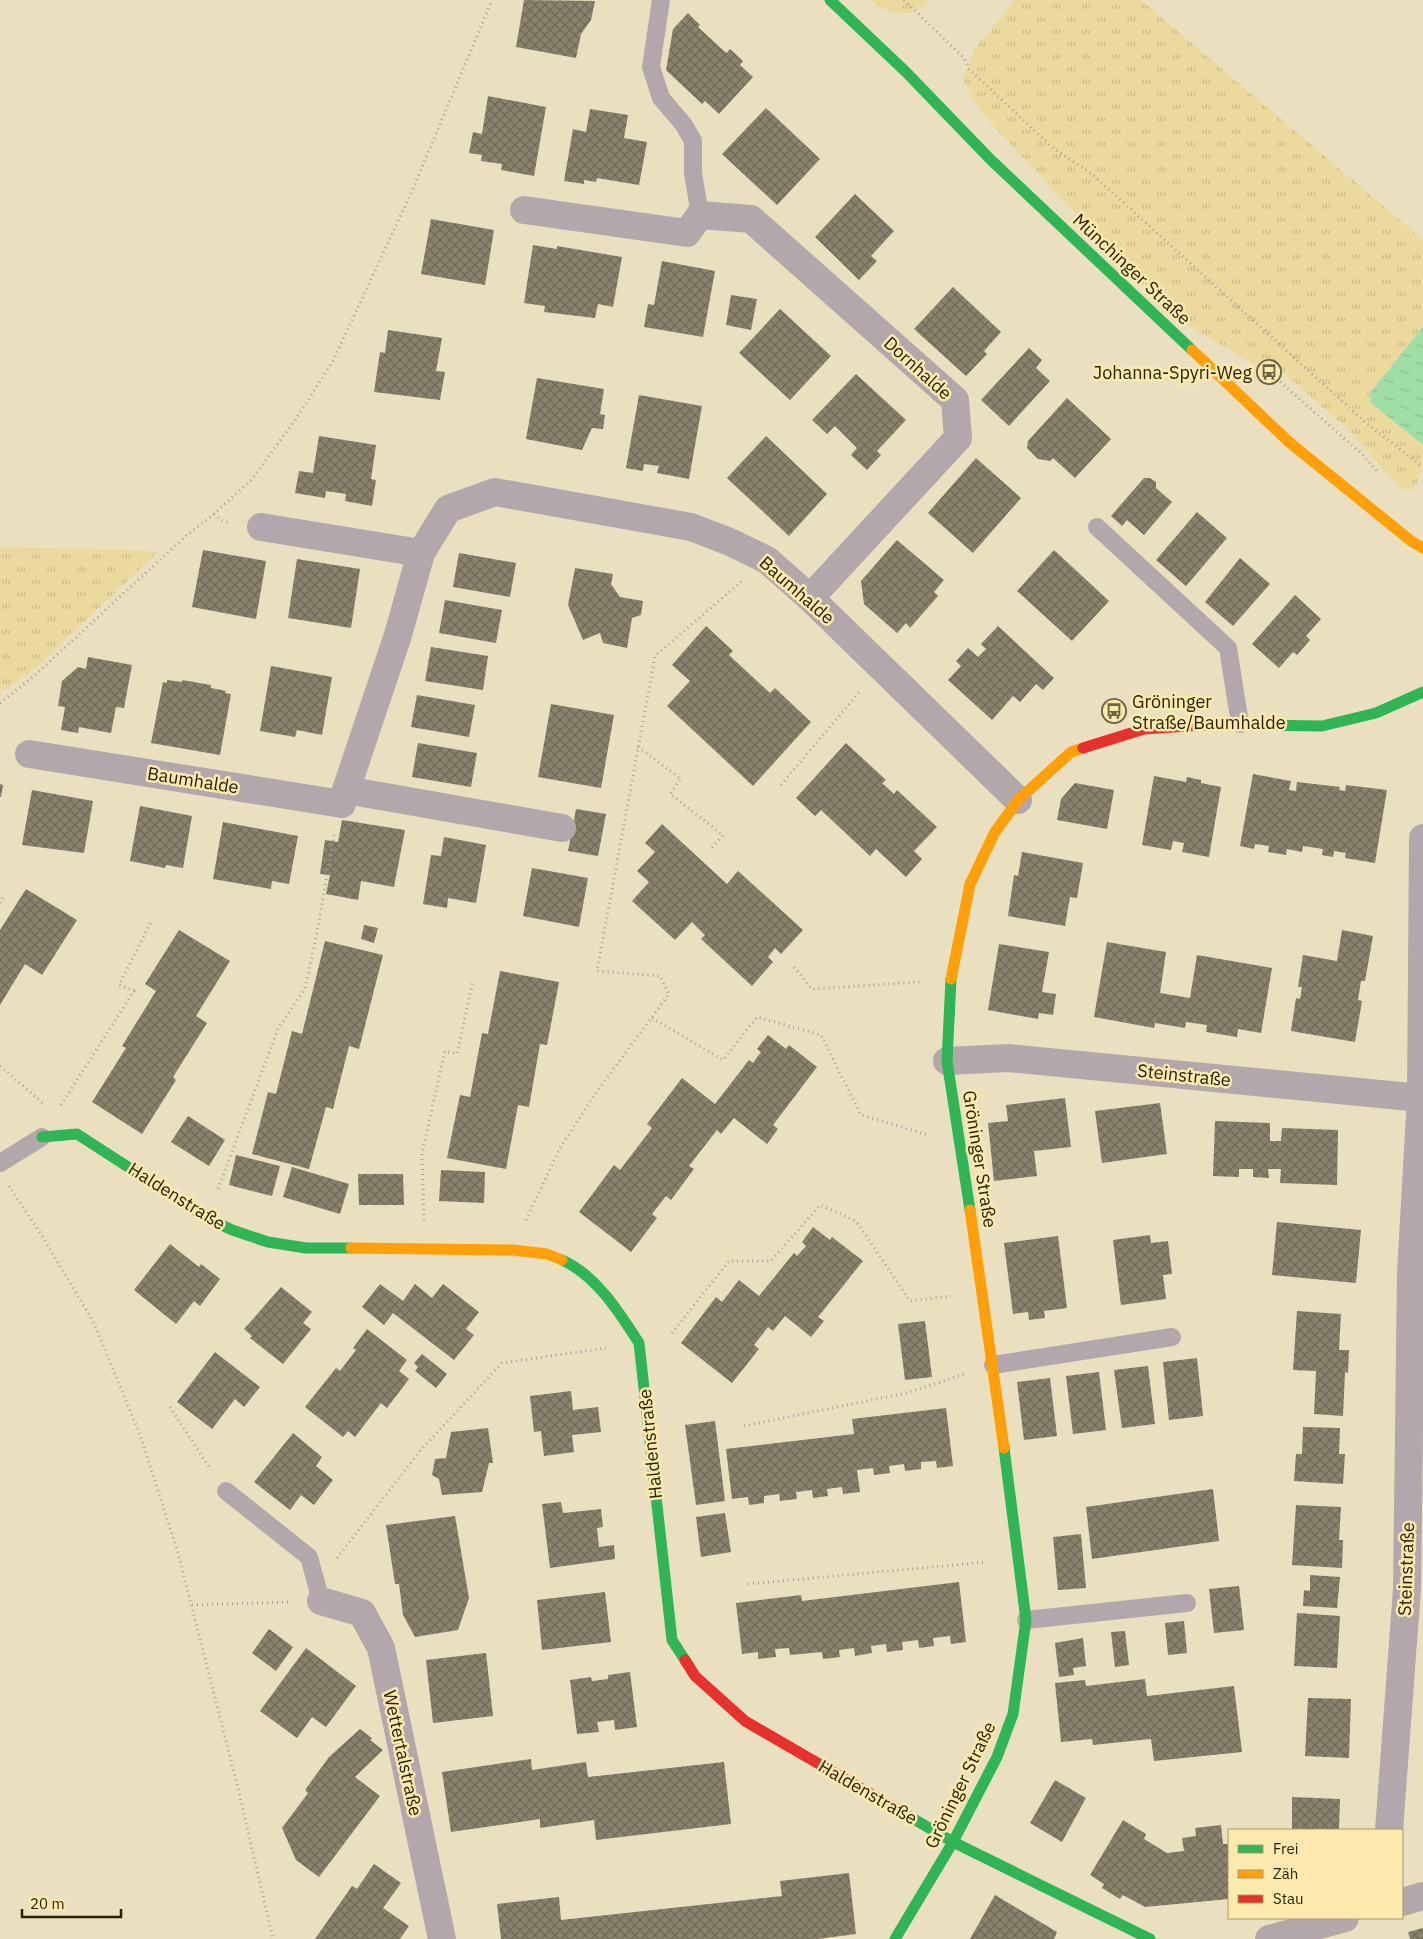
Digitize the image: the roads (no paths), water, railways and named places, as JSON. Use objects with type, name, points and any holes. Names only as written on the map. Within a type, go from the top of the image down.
[{"type":"street","name":"Münchinger Straße","points":[[830,0],[906,72],[990,159],[1289,442],[1411,541],[1423,548]]},
{"type":"street","points":[[524,210],[687,233],[700,215]]},
{"type":"street","name":"Dornhalde","points":[[700,215],[751,219],[955,400],[958,438],[810,598]]},
{"type":"street","name":"Baumhalde","points":[[344,797],[398,635],[421,553],[448,510],[495,492],[691,527],[730,542],[767,560],[810,598],[1018,800]]},
{"type":"street","points":[[261,527],[421,553]]},
{"type":"street","name":"Gröninger Straße","points":[[895,1939],[953,1842],[997,1757],[1013,1714],[1026,1620],[993,1365],[947,1061],[951,980],[970,884],[995,832],[1018,800],[1071,752],[1144,729],[1240,724],[1322,726],[1376,712],[1423,692]]},
{"type":"street","name":"Baumhalde","points":[[28,754],[562,828]]},
{"type":"street","name":"Steinstraße","points":[[1389,1829],[1415,1590],[1423,838]]},
{"type":"street","name":"Steinstraße","points":[[947,1061],[1008,1058],[1421,1098]]},
{"type":"street","name":"Haldenstraße","points":[[42,1138],[77,1134],[207,1218],[232,1230],[268,1242],[306,1248],[512,1250],[547,1254],[577,1266],[617,1309],[639,1343],[672,1640],[695,1676],[745,1721],[953,1842],[1150,1939]]},
{"type":"street","name":"Wettertalstraße","points":[[321,1601],[362,1613],[381,1648],[442,1939]]},
{"type":"street","points":[[1403,1902],[1423,1896]]},
{"type":"street","points":[[1268,1939],[1341,1919]]},
{"type":"lane","points":[[661,0],[651,67],[661,98],[684,124],[693,141],[693,172],[700,215]]},
{"type":"lane","points":[[1097,527],[1228,648],[1240,724]]},
{"type":"lane","points":[[0,1164],[42,1138]]},
{"type":"lane","points":[[993,1365],[1172,1337]]},
{"type":"lane","points":[[226,1492],[309,1557],[321,1601]]},
{"type":"lane","points":[[1026,1620],[1187,1603]]},
{"type":"water","points":[[1423,327],[1423,445],[1371,403],[1370,393]]},
{"type":"place","name":"Johanna-Spyri-Weg","points":[[1269,372]]},
{"type":"place","name":"Gröninger Straße/Baumhalde","points":[[1114,711]]}]
